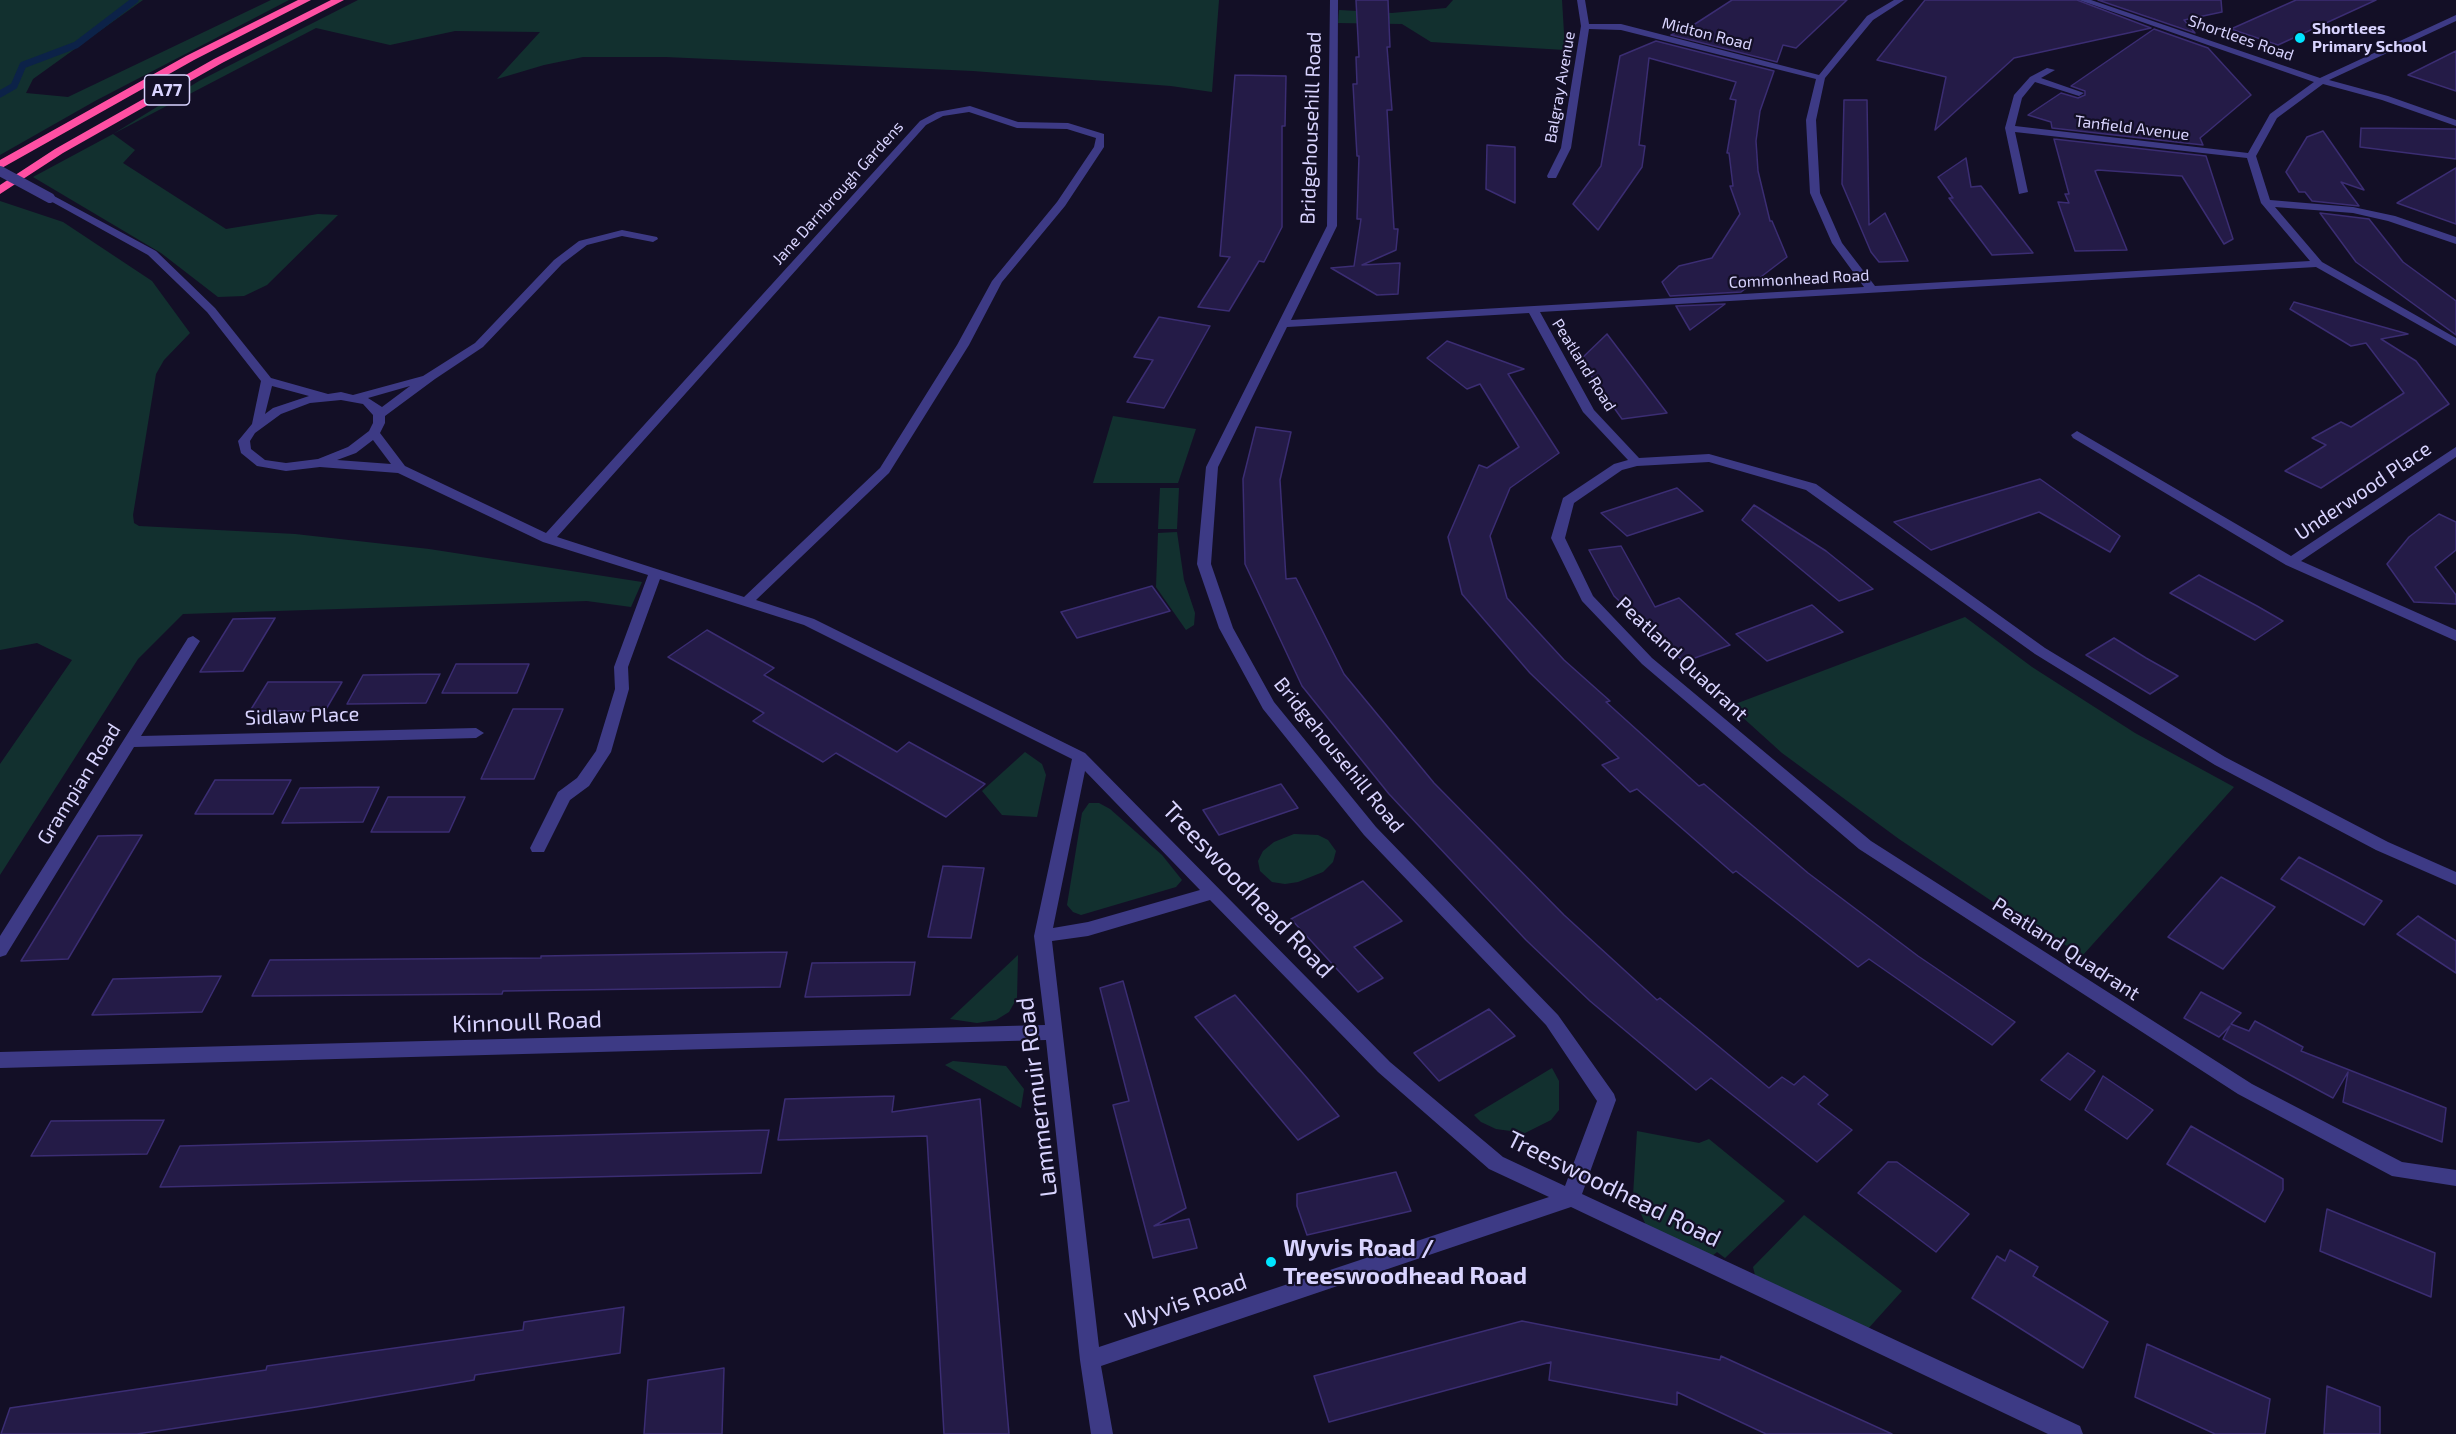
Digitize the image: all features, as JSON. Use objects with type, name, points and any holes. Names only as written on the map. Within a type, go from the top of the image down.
[{"type":"highway","name":"A77","points":[[0,165],[190,58],[306,0]]},
{"type":"highway","name":"A77","points":[[0,190],[59,151],[208,67],[339,0]]},
{"type":"street","name":"Bridgehousehill Road","points":[[1334,0],[1332,226],[1212,467],[1204,564],[1226,628],[1268,705],[1370,831],[1552,1020],[1607,1100],[1570,1199]]},
{"type":"street","name":"Balgray Avenue","points":[[1552,176],[1566,148],[1586,26],[1581,0]]},
{"type":"street","points":[[1873,291],[1837,243],[1815,194],[1811,120],[1821,78],[1870,18],[1900,0]]},
{"type":"street","name":"Shortlees Road","points":[[2083,0],[2321,81]]},
{"type":"street","points":[[2456,18],[2321,81],[2273,116],[2251,156],[2266,203],[2318,264],[2456,343]]},
{"type":"street","name":"Midton Road","points":[[1586,26],[1621,27],[1821,78]]},
{"type":"street","points":[[2023,192],[2010,128],[2017,97],[2033,79],[2050,70]]},
{"type":"street","points":[[2033,79],[2079,93]]},
{"type":"street","points":[[2321,81],[2385,98],[2456,123]]},
{"type":"street","points":[[2321,81],[2377,105],[2456,133]]},
{"type":"street","name":"Jane Darnbrough Gardens","points":[[548,539],[923,123],[940,114],[970,109],[1017,125],[1068,126],[1101,136],[1099,147],[1061,204],[997,281],[963,345],[885,470],[747,601]]},
{"type":"street","name":"Tanfield Avenue","points":[[2010,128],[2251,156]]},
{"type":"street","points":[[0,171],[152,253],[211,310],[267,381],[325,397],[354,398],[431,376]]},
{"type":"street","points":[[2266,203],[2353,210],[2391,218],[2456,241]]},
{"type":"street","points":[[379,415],[431,376],[479,345],[558,262],[583,243],[622,233],[653,239]]},
{"type":"street","name":"Commonhead Road","points":[[1282,324],[2318,264]]},
{"type":"street","name":"Peatland Road","points":[[1534,310],[1536,320],[1589,412],[1636,462]]},
{"type":"street","points":[[267,381],[257,423],[244,441],[245,450],[261,463],[286,467],[320,463],[401,469]]},
{"type":"street","points":[[257,423],[292,405],[325,397]]},
{"type":"street","points":[[320,463],[352,450],[374,433],[379,423],[376,408],[354,398]]},
{"type":"street","points":[[374,433],[401,469]]},
{"type":"street","points":[[2076,435],[2291,562],[2456,636]]},
{"type":"street","name":"Underwood Place","points":[[2291,562],[2456,451]]},
{"type":"street","name":"Peatland Quadrant","points":[[2456,879],[2382,846],[2220,761],[2040,651],[1811,487],[1709,458],[1636,462],[1618,467],[1568,501],[1558,538],[1587,598],[1647,661],[1865,845],[2245,1089],[2399,1170],[2456,1178]]},
{"type":"street","name":"Treeswoodhead Road","points":[[401,469],[548,539],[809,622],[1080,757],[1393,1074],[1496,1162],[1570,1199],[2072,1434]]},
{"type":"street","points":[[538,848],[564,796],[583,782],[603,752],[622,689],[621,667],[656,572]]},
{"type":"street","name":"Grampian Road","points":[[0,950],[193,641]]},
{"type":"street","name":"Sidlaw Place","points":[[130,742],[476,733]]},
{"type":"street","name":"Lammermuir Road","points":[[1080,757],[1043,936],[1090,1360],[1102,1434]]},
{"type":"street","points":[[1043,936],[1088,929],[1215,892]]},
{"type":"street","name":"Kinnoull Road","points":[[0,1060],[1055,1032]]},
{"type":"street","name":"Wyvis Road","points":[[1090,1360],[1570,1199]]},
{"type":"green space","points":[[0,0],[143,0],[33,79],[26,93],[68,97],[271,0],[289,0],[95,101],[0,155]]},
{"type":"green space","points":[[358,0],[1219,0],[1212,92],[1171,86],[973,71],[666,57],[583,57],[544,65],[497,79],[540,32],[455,31],[390,45],[316,28],[113,134],[199,81]]},
{"type":"green space","points":[[1453,0],[1562,0],[1565,50],[1431,42],[1402,24],[1338,23],[1339,10],[1392,13],[1446,8]]},
{"type":"green space","points":[[113,134],[135,150],[123,163],[226,229],[318,214],[338,215],[267,285],[244,296],[218,297],[161,253],[33,177]]},
{"type":"green space","points":[[0,201],[63,222],[152,281],[190,333],[164,360],[156,374],[133,515],[134,523],[139,526],[295,534],[429,549],[642,582],[631,607],[587,601],[183,614],[138,659],[0,875],[0,764],[72,660],[37,643],[0,650]]},
{"type":"green space","points":[[1113,416],[1196,429],[1178,483],[1093,483]]},
{"type":"green space","points":[[1160,488],[1179,488],[1177,529],[1158,529]]},
{"type":"green space","points":[[1177,532],[1184,580],[1195,613],[1194,625],[1186,630],[1156,587],[1158,533]]},
{"type":"green space","points":[[1965,617],[2032,667],[2135,733],[2234,787],[2083,955],[2014,916],[1899,839],[1782,753],[1730,706]]},
{"type":"green space","points":[[1025,752],[1042,764],[1046,775],[1037,817],[1002,815],[982,791]]},
{"type":"green space","points":[[1089,803],[1099,803],[1110,809],[1162,855],[1182,880],[1176,887],[1081,915],[1073,912],[1067,905],[1082,813]]},
{"type":"green space","points":[[1294,834],[1318,835],[1328,840],[1336,851],[1333,862],[1323,872],[1298,882],[1285,884],[1272,882],[1260,871],[1258,861],[1263,851],[1274,842]]},
{"type":"green space","points":[[1018,955],[1017,998],[1009,1012],[996,1020],[977,1023],[950,1019]]},
{"type":"green space","points":[[953,1061],[1006,1066],[1024,1089],[1021,1108],[945,1065]]},
{"type":"green space","points":[[1552,1068],[1559,1081],[1559,1110],[1551,1120],[1525,1133],[1496,1129],[1481,1122],[1474,1115]]},
{"type":"green space","points":[[1637,1131],[1699,1143],[1709,1139],[1785,1201],[1725,1258],[1717,1252],[1706,1261],[1649,1232],[1633,1196]]},
{"type":"green space","points":[[1804,1215],[1902,1291],[1866,1331],[1755,1275],[1753,1267]]},
{"type":"building","points":[[1356,0],[1388,0],[1390,47],[1387,47],[1392,110],[1387,110],[1394,229],[1398,229],[1396,250],[1362,265],[1400,263],[1398,294],[1377,295],[1331,268],[1354,266],[1361,219],[1357,219],[1359,156],[1357,156],[1353,84],[1357,84],[1356,57],[1359,57]]},
{"type":"building","points":[[1732,0],[1847,0],[1796,48],[1783,45],[1777,62],[1671,35],[1695,24]]},
{"type":"building","points":[[1925,0],[2077,0],[2151,28],[2014,58],[1935,130],[1946,77],[1877,60]]},
{"type":"building","points":[[2098,0],[2221,0],[2222,12],[2184,20],[2195,33]]},
{"type":"building","points":[[2296,0],[2376,0],[2278,45],[2231,29]]},
{"type":"building","points":[[2154,29],[2208,48],[2251,95],[2200,138],[2203,145],[2052,128],[2051,122],[2028,115],[2061,93],[2078,98],[2085,95],[2085,91],[2071,86]]},
{"type":"building","points":[[1656,41],[1774,71],[1760,111],[1756,141],[1758,171],[1770,221],[1772,221],[1787,257],[1741,292],[1670,296],[1662,282],[1679,266],[1712,258],[1740,214],[1730,186],[1733,186],[1729,153],[1727,153],[1736,100],[1730,99],[1736,82],[1649,58],[1639,145],[1645,146],[1642,167],[1598,230],[1573,204],[1601,166],[1620,56]]},
{"type":"building","points":[[2456,51],[2456,91],[2408,75]]},
{"type":"building","points":[[1235,75],[1286,76],[1285,126],[1282,126],[1282,227],[1264,262],[1259,261],[1229,311],[1198,307],[1230,257],[1220,256]]},
{"type":"building","points":[[1844,100],[1867,100],[1869,225],[1885,213],[1908,261],[1879,262],[1871,252],[1842,184]]},
{"type":"building","points":[[2361,128],[2456,129],[2456,159],[2360,147]]},
{"type":"building","points":[[2323,131],[2364,190],[2341,182],[2359,206],[2312,201],[2305,192],[2299,192],[2286,172],[2307,137]]},
{"type":"building","points":[[2054,139],[2206,156],[2233,239],[2224,244],[2182,176],[2098,170],[2095,171],[2127,250],[2075,251],[2058,202],[2069,203],[2065,194],[2069,194]]},
{"type":"building","points":[[1487,145],[1515,147],[1515,203],[1486,189]]},
{"type":"building","points":[[1966,158],[1971,187],[1981,186],[2033,253],[1992,255],[1949,198],[1953,198],[1938,177]]},
{"type":"building","points":[[2456,168],[2456,224],[2397,203]]},
{"type":"building","points":[[2320,213],[2369,219],[2403,262],[2456,301],[2456,335],[2356,262]]},
{"type":"building","points":[[2294,302],[2408,334],[2381,339],[2416,361],[2449,404],[2321,488],[2285,471],[2326,445],[2312,438],[2341,422],[2351,427],[2404,393],[2366,343],[2351,346],[2290,309]]},
{"type":"building","points":[[1725,304],[1690,330],[1676,306]]},
{"type":"building","points":[[1159,317],[1210,326],[1164,408],[1127,402],[1153,360],[1134,357]]},
{"type":"building","points":[[1607,334],[1667,413],[1622,419],[1580,360]]},
{"type":"building","points":[[1447,341],[1524,369],[1508,374],[1559,453],[1510,488],[1490,536],[1507,598],[1564,660],[1610,701],[1606,702],[1699,786],[1704,784],[1808,873],[1918,956],[2015,1022],[1992,1045],[1869,959],[1858,967],[1736,871],[1733,873],[1637,789],[1630,792],[1602,765],[1619,758],[1530,673],[1462,594],[1448,537],[1479,465],[1487,468],[1519,447],[1480,384],[1467,389],[1427,358]]},
{"type":"building","points":[[1256,427],[1291,432],[1280,480],[1286,579],[1296,578],[1344,674],[1434,783],[1564,915],[1657,1000],[1660,998],[1769,1088],[1782,1077],[1794,1085],[1804,1076],[1828,1095],[1818,1104],[1852,1130],[1817,1162],[1711,1078],[1696,1090],[1590,1001],[1526,940],[1389,794],[1302,686],[1245,564],[1243,479]]},
{"type":"building","points":[[2040,479],[2120,536],[2110,552],[2039,512],[1931,550],[1894,522]]},
{"type":"building","points":[[1677,488],[1703,511],[1627,536],[1601,513]]},
{"type":"building","points":[[1754,505],[1826,551],[1873,589],[1839,601],[1742,520]]},
{"type":"building","points":[[2439,514],[2456,522],[2456,550],[2435,567],[2456,595],[2456,604],[2414,602],[2387,564],[2409,537]]},
{"type":"building","points":[[1621,546],[1655,607],[1679,598],[1730,645],[1684,662],[1614,596],[1589,550]]},
{"type":"building","points":[[2199,575],[2283,621],[2255,640],[2170,593]]},
{"type":"building","points":[[1152,586],[1170,611],[1077,638],[1061,612]]},
{"type":"building","points":[[1812,605],[1843,632],[1767,661],[1736,634]]},
{"type":"building","points":[[275,618],[243,671],[200,672],[233,619]]},
{"type":"building","points":[[707,630],[774,668],[764,675],[897,752],[909,742],[985,784],[946,817],[836,753],[823,762],[753,721],[764,713],[668,657]]},
{"type":"building","points":[[2114,638],[2178,676],[2150,694],[2086,655]]},
{"type":"building","points":[[456,664],[529,664],[517,693],[442,693]]},
{"type":"building","points":[[440,674],[426,703],[347,704],[363,675]]},
{"type":"building","points":[[268,682],[342,682],[325,711],[250,711]]},
{"type":"building","points":[[513,709],[563,709],[534,779],[481,779]]},
{"type":"building","points":[[215,780],[291,780],[273,814],[195,814]]},
{"type":"building","points":[[1281,784],[1298,808],[1219,835],[1203,810]]},
{"type":"building","points":[[379,787],[363,822],[282,823],[300,788]]},
{"type":"building","points":[[388,797],[465,797],[449,832],[371,832]]},
{"type":"building","points":[[142,835],[68,959],[21,961],[98,836]]},
{"type":"building","points":[[2299,857],[2382,901],[2364,925],[2281,879]]},
{"type":"building","points":[[943,866],[984,868],[971,938],[928,937]]},
{"type":"building","points":[[2221,877],[2275,907],[2223,969],[2168,937]]},
{"type":"building","points":[[1363,881],[1402,921],[1354,947],[1383,978],[1358,992],[1291,919]]},
{"type":"building","points":[[2418,916],[2456,941],[2456,973],[2397,934]]},
{"type":"building","points":[[787,952],[780,987],[503,991],[502,994],[252,996],[270,960],[541,958],[541,956]]},
{"type":"building","points":[[915,962],[910,995],[805,997],[812,963]]},
{"type":"building","points":[[221,976],[202,1012],[92,1015],[113,979]]},
{"type":"building","points":[[1123,981],[1186,1208],[1154,1226],[1189,1219],[1197,1248],[1153,1258],[1113,1105],[1129,1101],[1100,988]]},
{"type":"building","points":[[2201,992],[2241,1013],[2231,1024],[2249,1031],[2255,1021],[2303,1047],[2301,1051],[2446,1108],[2442,1142],[2343,1102],[2348,1072],[2333,1098],[2223,1039],[2230,1026],[2219,1037],[2184,1018]]},
{"type":"building","points":[[1235,995],[1339,1116],[1298,1140],[1195,1017]]},
{"type":"building","points":[[1489,1009],[1515,1036],[1439,1081],[1414,1053]]},
{"type":"building","points":[[2068,1053],[2095,1071],[2070,1100],[2041,1080]]},
{"type":"building","points":[[2103,1076],[2153,1110],[2127,1139],[2085,1110]]},
{"type":"building","points":[[894,1096],[892,1112],[980,1099],[1009,1434],[944,1434],[927,1136],[778,1140],[785,1099]]},
{"type":"building","points":[[164,1120],[147,1154],[31,1156],[51,1121]]},
{"type":"building","points":[[2191,1126],[2283,1179],[2283,1190],[2265,1222],[2167,1164]]},
{"type":"building","points":[[769,1130],[761,1173],[160,1187],[180,1146]]},
{"type":"building","points":[[1888,1162],[1897,1162],[1969,1214],[1936,1252],[1858,1193]]},
{"type":"building","points":[[1396,1172],[1411,1211],[1307,1235],[1297,1206],[1297,1194]]},
{"type":"building","points":[[2327,1209],[2435,1253],[2431,1297],[2320,1251]]},
{"type":"building","points":[[2010,1250],[2038,1267],[2033,1276],[2108,1322],[2083,1368],[1972,1298],[1997,1256],[2005,1261]]},
{"type":"building","points":[[624,1307],[620,1353],[475,1375],[474,1380],[316,1407],[137,1434],[1,1434],[10,1408],[266,1370],[267,1366],[523,1330],[524,1322]]},
{"type":"building","points":[[1522,1321],[1720,1360],[1721,1356],[1892,1434],[1766,1434],[1677,1392],[1677,1405],[1549,1380],[1551,1362],[1329,1422],[1314,1376]]},
{"type":"building","points":[[2147,1344],[2270,1399],[2265,1434],[2215,1434],[2135,1397]]},
{"type":"building","points":[[724,1368],[722,1434],[644,1434],[648,1380]]},
{"type":"building","points":[[2327,1386],[2380,1407],[2380,1434],[2324,1434]]},
{"type":"waterway","points":[[0,94],[14,86],[23,65],[76,45],[135,0]]},
{"type":"place","name":"Shortlees Primary School","points":[[2300,38]]},
{"type":"place","name":"Wyvis Road / Treeswoodhead Road","points":[[1271,1262]]}]
